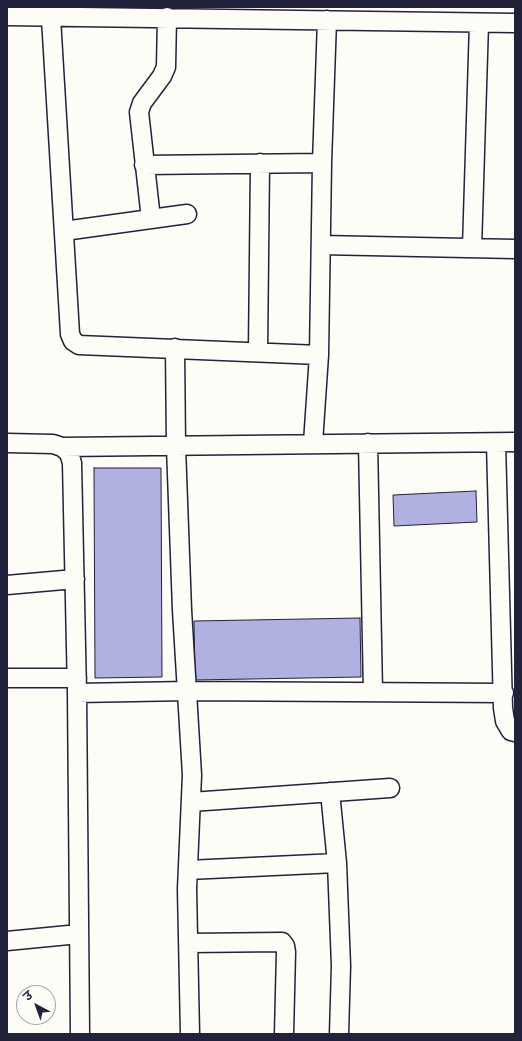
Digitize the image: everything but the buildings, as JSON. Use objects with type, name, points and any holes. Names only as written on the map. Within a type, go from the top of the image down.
[{"type":"street","points":[[7,16],[51,18],[167,18],[206,12],[336,16],[446,15],[479,23],[515,23]]},
{"type":"street","points":[[313,443],[318,355],[322,163],[336,16]]},
{"type":"street","points":[[51,18],[70,334],[73,341],[79,345],[318,355]]},
{"type":"street","points":[[151,219],[144,165],[140,112],[142,103],[162,76],[166,67],[167,18]]},
{"type":"street","points":[[472,248],[479,23]]},
{"type":"street","points":[[258,352],[260,163]]},
{"type":"street","points":[[144,165],[322,163]]},
{"type":"street","points":[[64,231],[187,214]]},
{"type":"street","points":[[321,245],[515,249]]},
{"type":"street","points":[[175,348],[176,447],[182,610],[191,736],[191,802],[188,870],[190,1034]]},
{"type":"street","points":[[7,442],[53,444],[62,446],[176,447],[313,443],[515,442]]},
{"type":"street","points":[[496,442],[505,721],[511,731],[515,732]]},
{"type":"street","points":[[368,443],[373,692]]},
{"type":"street","points":[[62,446],[69,453],[72,463],[77,685],[80,1034]]},
{"type":"street","points":[[7,585],[75,579]]},
{"type":"street","points":[[7,678],[77,685],[188,691],[504,693]]},
{"type":"street","points":[[191,802],[390,788]]},
{"type":"street","points":[[330,792],[337,863],[341,966],[339,1034]]},
{"type":"street","points":[[188,870],[337,863]]},
{"type":"street","points":[[7,941],[79,934]]},
{"type":"street","points":[[189,943],[282,942],[285,946],[286,952],[284,1034]]}]
